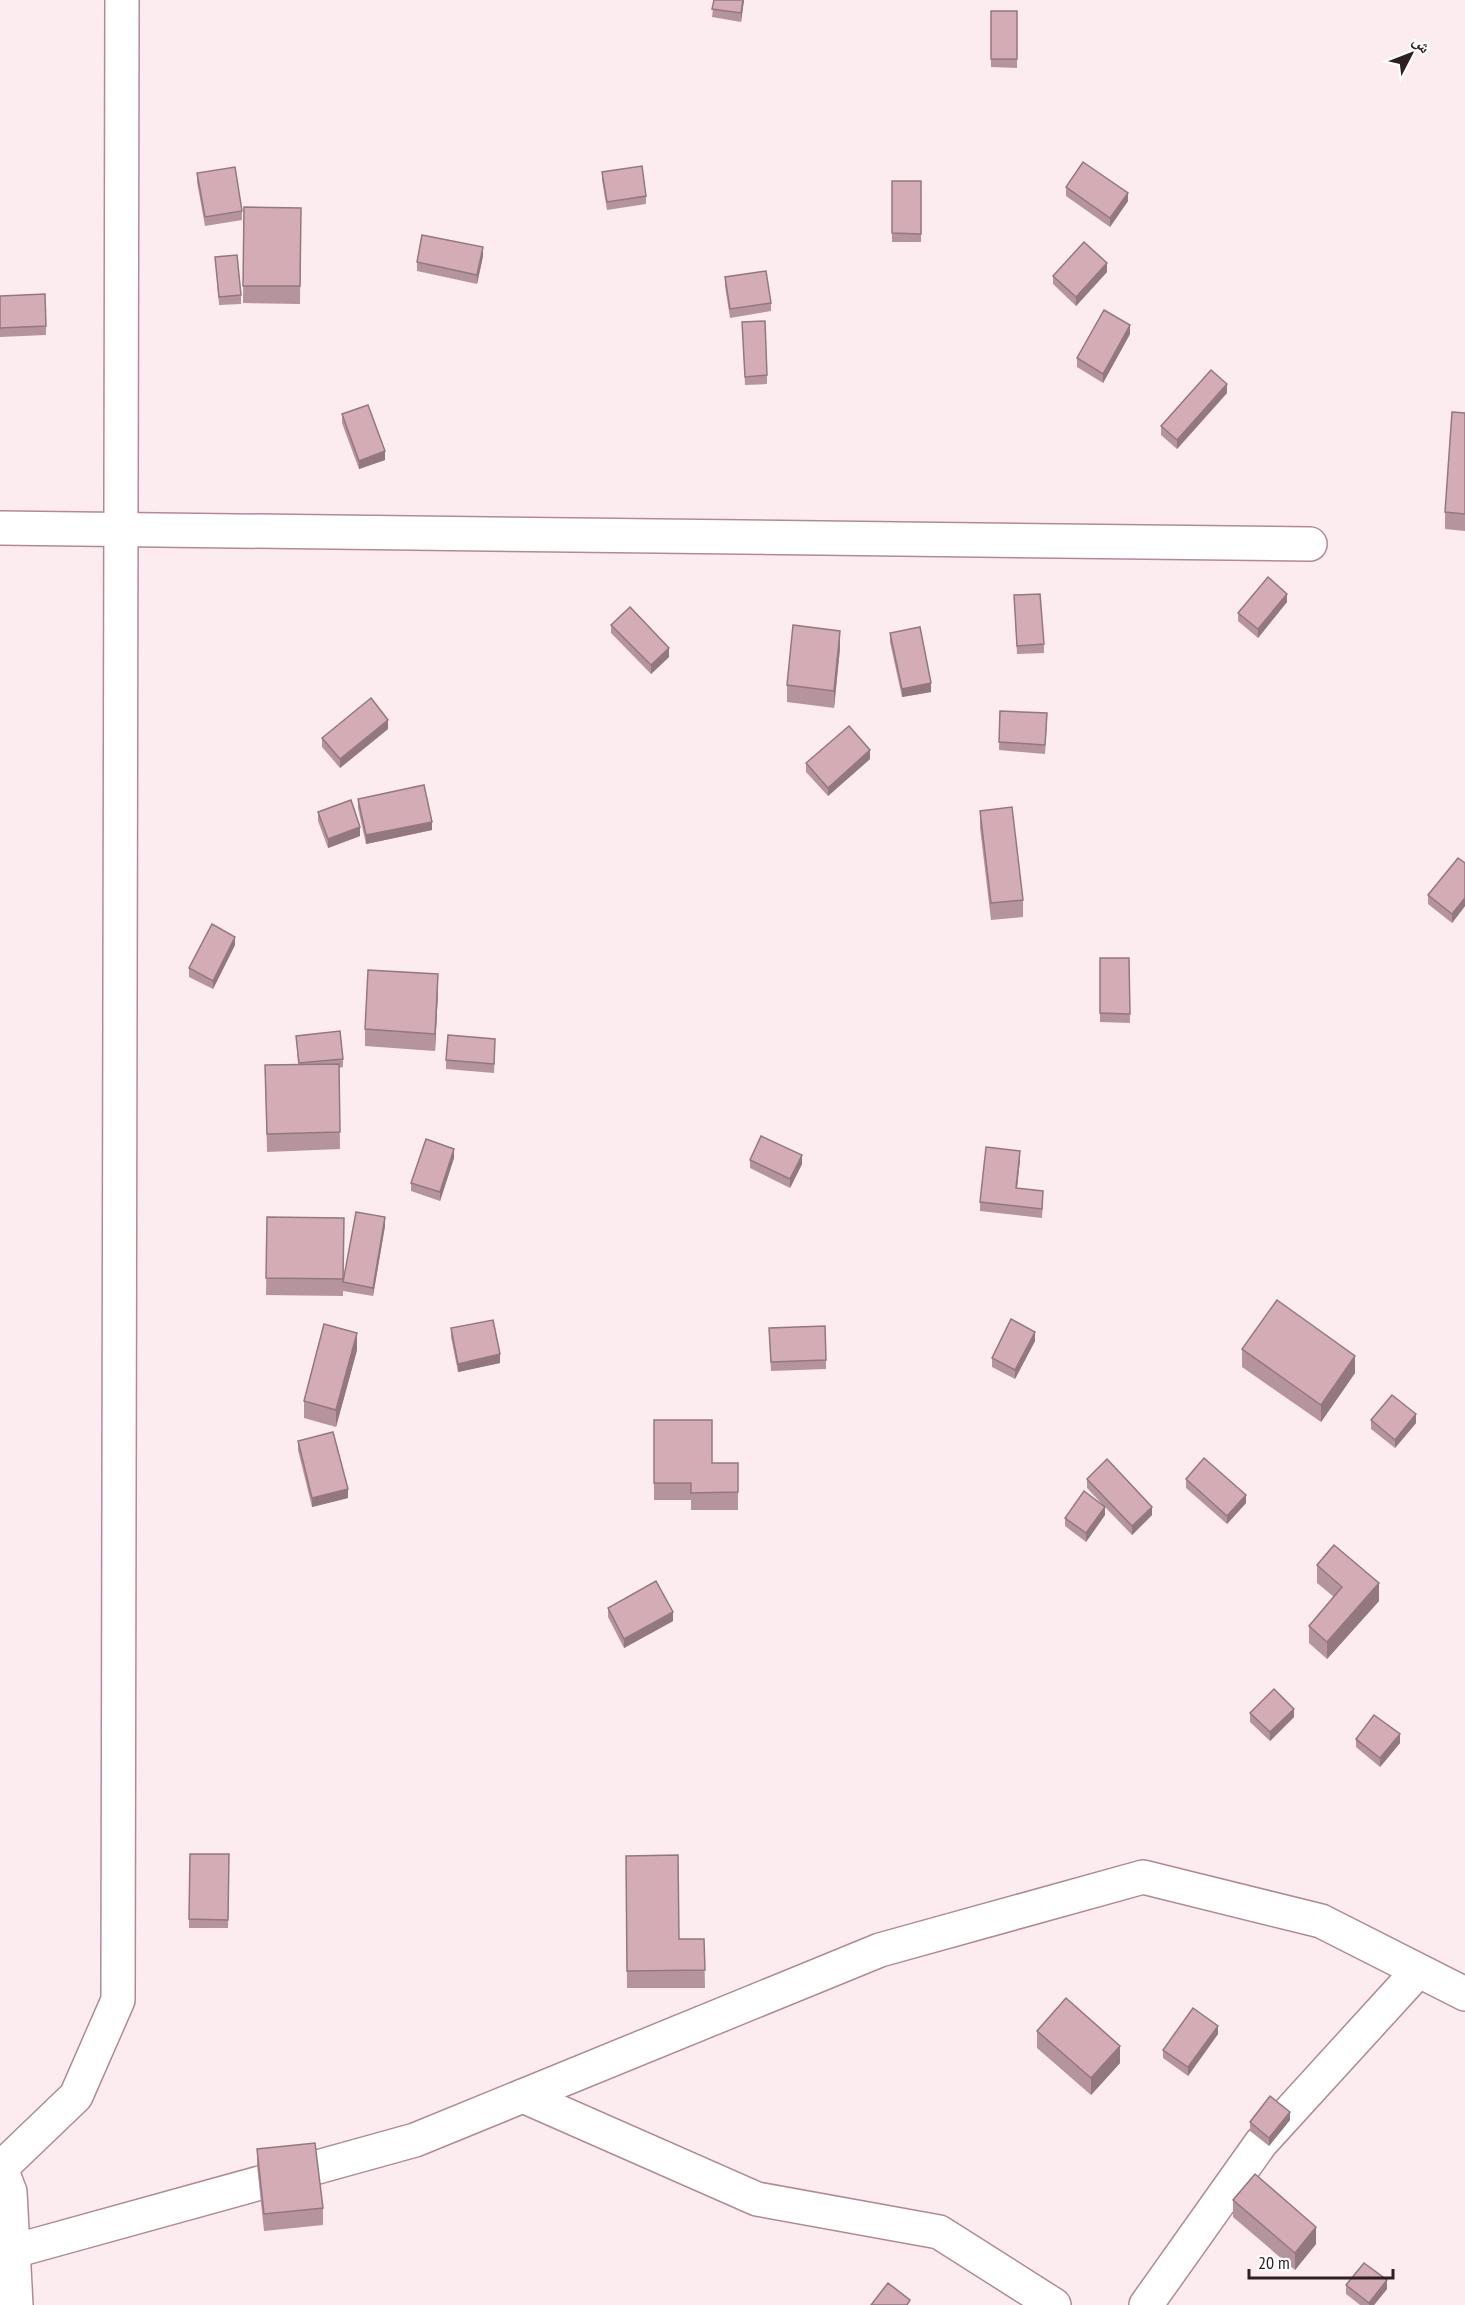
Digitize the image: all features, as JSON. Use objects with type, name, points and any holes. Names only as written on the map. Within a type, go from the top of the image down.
[{"type":"street","points":[[15,2305],[10,2192],[1,2167],[76,2096],[118,2000],[122,0]]},
{"type":"street","points":[[0,528],[1310,544]]},
{"type":"street","points":[[14,2251],[415,2140],[880,1950],[1143,1878],[1321,1921],[1465,1994]]},
{"type":"street","points":[[1146,2305],[1261,2143],[1418,1971]]},
{"type":"street","points":[[523,2096],[757,2199],[939,2232],[1053,2305]]},
{"type":"building","points":[[714,0],[743,0],[741,13],[712,9]]},
{"type":"building","points":[[991,11],[1017,11],[1017,59],[991,59]]},
{"type":"building","points":[[1083,162],[1128,193],[1110,218],[1066,187]]},
{"type":"building","points":[[642,166],[646,196],[607,202],[602,172]]},
{"type":"building","points":[[235,167],[242,211],[205,217],[197,173]]},
{"type":"building","points":[[892,181],[921,181],[921,234],[892,233]]},
{"type":"building","points":[[244,207],[301,208],[300,286],[243,286]]},
{"type":"building","points":[[422,235],[483,247],[477,275],[417,262]]},
{"type":"building","points":[[1084,242],[1107,263],[1076,297],[1053,276]]},
{"type":"building","points":[[237,255],[241,295],[219,297],[215,257]]},
{"type":"building","points":[[766,271],[771,303],[730,309],[725,277]]},
{"type":"building","points":[[45,294],[46,326],[0,328],[0,296]]},
{"type":"building","points":[[1104,310],[1130,325],[1103,374],[1077,358]]},
{"type":"building","points":[[765,321],[767,375],[745,377],[742,322]]},
{"type":"building","points":[[1211,370],[1227,384],[1177,440],[1161,426]]},
{"type":"building","points":[[368,405],[385,451],[359,461],[342,414]]},
{"type":"building","points":[[1452,412],[1465,413],[1465,514],[1445,512]]},
{"type":"building","points":[[1268,577],[1287,594],[1258,629],[1238,613]]},
{"type":"building","points":[[1040,594],[1044,644],[1017,646],[1014,595]]},
{"type":"building","points":[[630,607],[669,648],[651,665],[611,625]]},
{"type":"building","points":[[793,625],[840,631],[834,691],[787,685]]},
{"type":"building","points":[[920,627],[931,683],[902,689],[890,633]]},
{"type":"building","points":[[371,698],[388,720],[340,759],[322,738]]},
{"type":"building","points":[[1000,711],[1047,713],[1045,745],[999,742]]},
{"type":"building","points":[[849,726],[870,750],[828,788],[806,763]]},
{"type":"building","points":[[424,785],[432,822],[366,835],[358,799]]},
{"type":"building","points":[[351,800],[360,827],[328,839],[318,812]]},
{"type":"building","points":[[1012,807],[1023,900],[991,903],[980,811]]},
{"type":"building","points":[[1458,858],[1465,863],[1465,898],[1452,914],[1428,895]]},
{"type":"building","points":[[212,924],[235,937],[213,981],[189,968]]},
{"type":"building","points":[[1100,958],[1129,958],[1130,1014],[1100,1013]]},
{"type":"building","points":[[368,970],[438,974],[435,1034],[365,1029]]},
{"type":"building","points":[[340,1031],[343,1059],[299,1063],[296,1036]]},
{"type":"building","points":[[448,1035],[495,1039],[494,1064],[446,1060]]},
{"type":"building","points":[[339,1064],[340,1132],[267,1134],[265,1065]]},
{"type":"building","points":[[761,1136],[802,1155],[790,1179],[750,1160]]},
{"type":"building","points":[[426,1139],[454,1149],[440,1192],[411,1183]]},
{"type":"building","points":[[986,1147],[1020,1151],[1016,1188],[1043,1191],[1042,1209],[980,1202]]},
{"type":"building","points":[[356,1212],[385,1217],[373,1288],[343,1282]]},
{"type":"building","points":[[267,1217],[344,1218],[343,1279],[266,1278]]},
{"type":"building","points":[[1277,1300],[1355,1356],[1321,1405],[1242,1349]]},
{"type":"building","points":[[1011,1319],[1035,1332],[1015,1370],[992,1358]]},
{"type":"building","points":[[493,1320],[500,1354],[458,1364],[451,1328]]},
{"type":"building","points":[[324,1324],[357,1333],[336,1410],[304,1401]]},
{"type":"building","points":[[825,1326],[826,1360],[771,1362],[769,1328]]},
{"type":"building","points":[[1392,1395],[1416,1414],[1395,1440],[1371,1420]]},
{"type":"building","points":[[654,1420],[712,1420],[712,1463],[738,1463],[738,1492],[691,1493],[691,1483],[654,1483]]},
{"type":"building","points":[[333,1432],[348,1489],[312,1498],[298,1441]]},
{"type":"building","points":[[1204,1458],[1246,1495],[1227,1516],[1186,1479]]},
{"type":"building","points":[[1107,1459],[1152,1507],[1132,1526],[1087,1479]]},
{"type":"building","points":[[1084,1491],[1105,1507],[1086,1533],[1065,1518]]},
{"type":"building","points":[[1334,1545],[1379,1583],[1327,1642],[1309,1626],[1342,1587],[1317,1565]]},
{"type":"building","points":[[656,1581],[673,1612],[624,1639],[608,1608]]},
{"type":"building","points":[[1274,1689],[1294,1709],[1270,1732],[1250,1713]]},
{"type":"building","points":[[1374,1715],[1400,1734],[1380,1758],[1356,1739]]},
{"type":"building","points":[[190,1854],[229,1854],[228,1920],[189,1919]]},
{"type":"building","points":[[678,1855],[679,1939],[704,1939],[705,1970],[627,1971],[626,1856]]},
{"type":"building","points":[[1066,1998],[1120,2046],[1091,2078],[1037,2031]]},
{"type":"building","points":[[1193,2008],[1218,2026],[1188,2067],[1163,2050]]},
{"type":"building","points":[[1270,2096],[1290,2112],[1269,2138],[1250,2122]]},
{"type":"building","points":[[315,2143],[323,2208],[264,2214],[257,2149]]},
{"type":"building","points":[[1255,2174],[1316,2227],[1295,2253],[1233,2200]]},
{"type":"building","points":[[1364,2263],[1387,2280],[1369,2303],[1346,2285]]},
{"type":"building","points":[[888,2283],[910,2300],[907,2305],[871,2305]]}]
